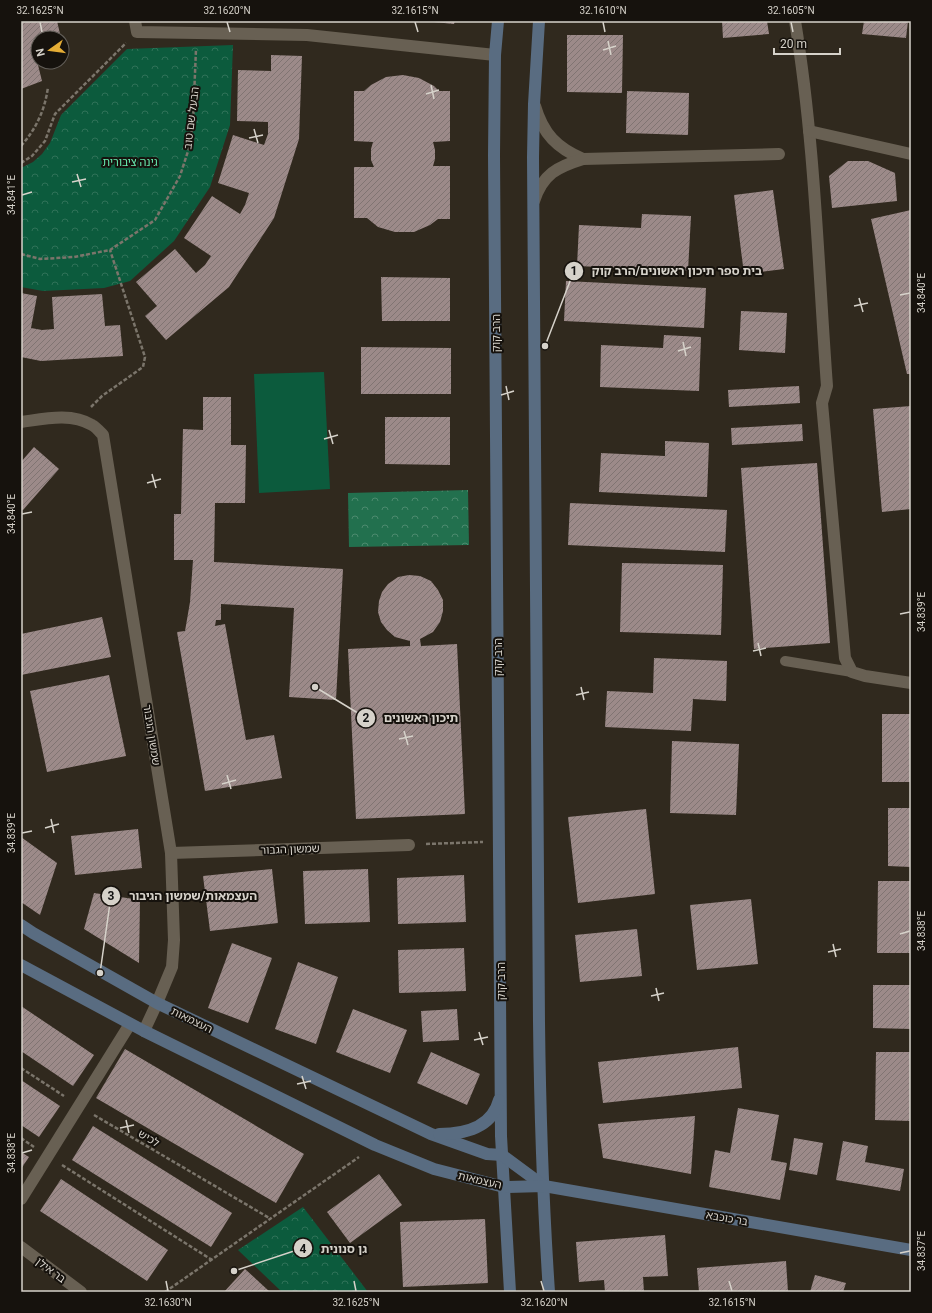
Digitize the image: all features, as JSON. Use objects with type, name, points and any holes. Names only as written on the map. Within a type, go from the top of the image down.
[{"type":"main road","name":"הרב קוק","points":[[498,21],[495,56],[494,155],[501,1093],[502,1155],[510,1292]]},
{"type":"main road","points":[[539,21],[534,104],[534,514],[538,1006],[544,1222],[549,1292]]},
{"type":"main road","name":"העצמאות","points":[[21,925],[33,934],[157,1003],[431,1134],[487,1154],[502,1155],[544,1186]]},
{"type":"main road","name":"העצמאות","points":[[21,965],[130,1024],[376,1145],[434,1169],[504,1187],[544,1186]]},
{"type":"main road","points":[[431,1134],[461,1133],[480,1126],[492,1114],[498,1105],[501,1093]]},
{"type":"main road","name":"בר כוכבא","points":[[544,1186],[911,1250]]},
{"type":"street","points":[[794,21],[801,62],[809,131],[827,386],[822,403],[845,658],[852,672],[865,676],[911,683]]},
{"type":"street","points":[[136,27],[197,33],[306,35],[495,56]]},
{"type":"street","points":[[534,104],[543,127],[550,136],[569,153],[583,159]]},
{"type":"street","points":[[809,131],[911,154]]},
{"type":"street","points":[[534,202],[542,183],[555,170],[566,164],[583,159],[779,154]]},
{"type":"street","points":[[21,422],[57,418],[77,419]]},
{"type":"street","name":"שמשון הגיבור","points":[[77,419],[91,425],[104,435],[171,853],[174,940],[172,967],[144,1031]]},
{"type":"street","name":"שמשון הגבור","points":[[171,853],[409,845]]},
{"type":"street","points":[[21,1199],[130,1024]]},
{"type":"street","name":"בר אילן","points":[[21,1247],[81,1292]]},
{"type":"lane","points":[[785,661],[852,672]]},
{"type":"path","points":[[21,163],[32,156],[45,141],[55,114],[136,27]]},
{"type":"path","name":"הבעל שם טוב","points":[[21,254],[40,259],[74,257],[110,250],[155,220],[180,176],[188,148],[193,122],[197,33]]},
{"type":"path","points":[[21,146],[36,126],[42,114],[48,87]]},
{"type":"path","points":[[77,419],[102,396],[143,367],[145,357],[110,250]]},
{"type":"path","points":[[409,845],[500,842]]},
{"type":"path","name":"לכיש","points":[[21,1068],[79,1106],[271,1219]]},
{"type":"path","points":[[21,1138],[212,1260]]},
{"type":"path","points":[[165,1292],[376,1145]]},
{"type":"green space","name":"גינה ציבורית","points":[[233,45],[230,125],[210,187],[174,241],[130,281],[104,288],[43,291],[21,287],[21,168],[33,162],[42,154],[50,143],[61,115],[127,49]]},
{"type":"green space","points":[[324,372],[330,489],[259,493],[254,374]]},
{"type":"green space","points":[[468,490],[469,545],[349,547],[348,493]]},
{"type":"green space","points":[[303,1207],[368,1292],[282,1292],[238,1250]]},
{"type":"building","points":[[21,21],[57,21],[59,30],[30,30],[30,70],[39,70],[42,81],[21,89]]},
{"type":"building","points":[[434,21],[455,21],[454,24]]},
{"type":"building","points":[[722,21],[767,21],[769,34],[723,38]]},
{"type":"building","points":[[864,21],[908,21],[906,38],[862,34]]},
{"type":"building","points":[[567,35],[623,35],[622,93],[567,92]]},
{"type":"building","points":[[271,55],[302,56],[299,139],[274,218],[229,287],[166,340],[145,316],[157,306],[136,282],[175,249],[196,273],[205,265],[211,256],[184,238],[212,196],[240,214],[249,193],[218,183],[233,135],[264,145],[268,134],[268,122],[237,121],[238,70],[271,71]]},
{"type":"building","points":[[403,75],[419,78],[434,86],[439,91],[450,91],[450,141],[433,142],[435,159],[433,166],[450,166],[450,219],[438,219],[430,225],[414,232],[395,232],[378,227],[367,218],[354,218],[354,167],[374,167],[371,160],[371,149],[373,142],[354,141],[354,91],[364,91],[371,85],[386,77]]},
{"type":"building","points":[[627,91],[689,93],[688,135],[626,133]]},
{"type":"building","points":[[848,161],[868,161],[895,173],[897,201],[832,208],[829,176]]},
{"type":"building","points":[[773,190],[784,269],[744,274],[734,195]]},
{"type":"building","points":[[911,210],[911,374],[907,374],[871,219]]},
{"type":"building","points":[[642,214],[691,216],[688,271],[577,266],[579,225],[641,228]]},
{"type":"building","points":[[381,277],[450,278],[450,321],[382,321]]},
{"type":"building","points":[[566,281],[706,288],[704,328],[564,321]]},
{"type":"building","points":[[21,293],[37,296],[31,328],[42,330],[54,329],[52,297],[102,294],[105,326],[120,325],[123,356],[41,361],[21,357]]},
{"type":"building","points":[[741,311],[787,313],[785,353],[739,350]]},
{"type":"building","points":[[664,335],[701,337],[699,391],[600,387],[601,345],[663,348]]},
{"type":"building","points":[[361,347],[451,348],[451,394],[361,394]]},
{"type":"building","points":[[799,386],[800,403],[729,407],[728,390]]},
{"type":"building","points":[[203,397],[231,397],[231,445],[246,445],[245,503],[215,503],[214,562],[343,569],[336,700],[289,697],[294,608],[221,604],[221,620],[216,620],[215,626],[225,624],[246,740],[274,735],[282,778],[205,791],[177,632],[185,631],[190,602],[193,560],[174,560],[174,514],[181,514],[183,429],[203,430]]},
{"type":"building","points":[[911,406],[911,509],[882,512],[873,409]]},
{"type":"building","points":[[385,417],[450,417],[450,465],[385,464]]},
{"type":"building","points":[[802,424],[803,441],[732,445],[731,428]]},
{"type":"building","points":[[665,441],[709,443],[707,497],[599,492],[601,453],[665,456]]},
{"type":"building","points":[[34,447],[59,469],[23,510],[21,509],[21,462]]},
{"type":"building","points":[[817,463],[830,643],[754,649],[741,468]]},
{"type":"building","points":[[570,503],[727,510],[725,552],[568,545]]},
{"type":"building","points":[[622,563],[723,565],[721,635],[620,632]]},
{"type":"building","points":[[409,575],[420,576],[431,581],[443,600],[443,611],[440,622],[433,632],[420,639],[421,646],[457,644],[465,814],[356,819],[348,649],[410,646],[410,641],[395,637],[387,630],[381,622],[378,612],[382,592],[388,584],[398,577]]},
{"type":"building","points":[[102,617],[111,657],[21,675],[21,634]]},
{"type":"building","points":[[654,658],[727,661],[726,701],[693,699],[691,731],[605,727],[607,691],[653,693]]},
{"type":"building","points":[[109,675],[126,756],[47,772],[30,691]]},
{"type":"building","points":[[882,714],[911,714],[911,782],[882,782]]},
{"type":"building","points":[[672,741],[739,744],[736,815],[670,813]]},
{"type":"building","points":[[888,808],[911,808],[911,867],[888,866]]},
{"type":"building","points":[[646,809],[655,894],[578,903],[568,817]]},
{"type":"building","points":[[138,829],[142,868],[75,875],[71,836]]},
{"type":"building","points":[[21,837],[57,863],[40,915],[21,902]]},
{"type":"building","points":[[272,869],[278,923],[210,931],[203,876]]},
{"type":"building","points":[[368,869],[370,922],[305,924],[303,871]]},
{"type":"building","points":[[464,875],[466,922],[398,924],[397,878]]},
{"type":"building","points":[[878,881],[911,881],[911,953],[877,953]]},
{"type":"building","points":[[94,893],[140,900],[139,963],[84,929]]},
{"type":"building","points":[[751,899],[758,964],[697,970],[690,905]]},
{"type":"building","points":[[637,929],[642,976],[580,982],[575,935]]},
{"type":"building","points":[[232,943],[272,958],[248,1023],[208,1008]]},
{"type":"building","points":[[464,948],[466,991],[399,993],[398,950]]},
{"type":"building","points":[[298,962],[338,977],[316,1044],[275,1029]]},
{"type":"building","points":[[873,985],[911,985],[911,1029],[873,1028]]},
{"type":"building","points":[[21,1006],[94,1055],[73,1086],[21,1051]]},
{"type":"building","points":[[353,1009],[407,1030],[390,1073],[336,1052]]},
{"type":"building","points":[[457,1009],[459,1040],[423,1042],[421,1011]]},
{"type":"building","points":[[738,1047],[742,1088],[603,1103],[598,1062]]},
{"type":"building","points":[[125,1049],[304,1154],[276,1203],[96,1098]]},
{"type":"building","points":[[431,1052],[480,1074],[467,1105],[417,1083]]},
{"type":"building","points":[[876,1052],[911,1052],[911,1121],[875,1120]]},
{"type":"building","points":[[21,1080],[60,1106],[39,1137],[21,1125]]},
{"type":"building","points":[[738,1108],[779,1115],[771,1160],[787,1163],[780,1200],[709,1187],[715,1150],[730,1153]]},
{"type":"building","points":[[695,1116],[691,1174],[603,1158],[598,1124]]},
{"type":"building","points":[[93,1126],[232,1213],[211,1247],[72,1160]]},
{"type":"building","points":[[794,1138],[823,1143],[817,1175],[789,1170]]},
{"type":"building","points":[[843,1141],[868,1146],[865,1162],[904,1169],[900,1191],[836,1180]]},
{"type":"building","points":[[21,1152],[29,1157],[21,1169]]},
{"type":"building","points":[[379,1174],[402,1205],[350,1243],[327,1212]]},
{"type":"building","points":[[61,1179],[168,1250],[147,1281],[40,1211]]},
{"type":"building","points":[[485,1219],[488,1283],[403,1287],[400,1222]]},
{"type":"building","points":[[665,1235],[668,1276],[643,1277],[644,1292],[605,1292],[604,1280],[579,1282],[576,1242]]},
{"type":"building","points":[[786,1261],[788,1292],[699,1292],[697,1268]]},
{"type":"building","points":[[245,1269],[270,1292],[224,1292]]},
{"type":"building","points":[[815,1275],[846,1283],[843,1292],[810,1292]]},
{"type":"place","name":"בית ספר תיכון ראשונים/הרב קוק","points":[[545,346]]},
{"type":"place","name":"תיכון ראשונים","points":[[315,687]]},
{"type":"place","name":"העצמאות/שמשון הגיבור","points":[[100,973]]},
{"type":"place","name":"גן סנונית","points":[[234,1271]]}]
